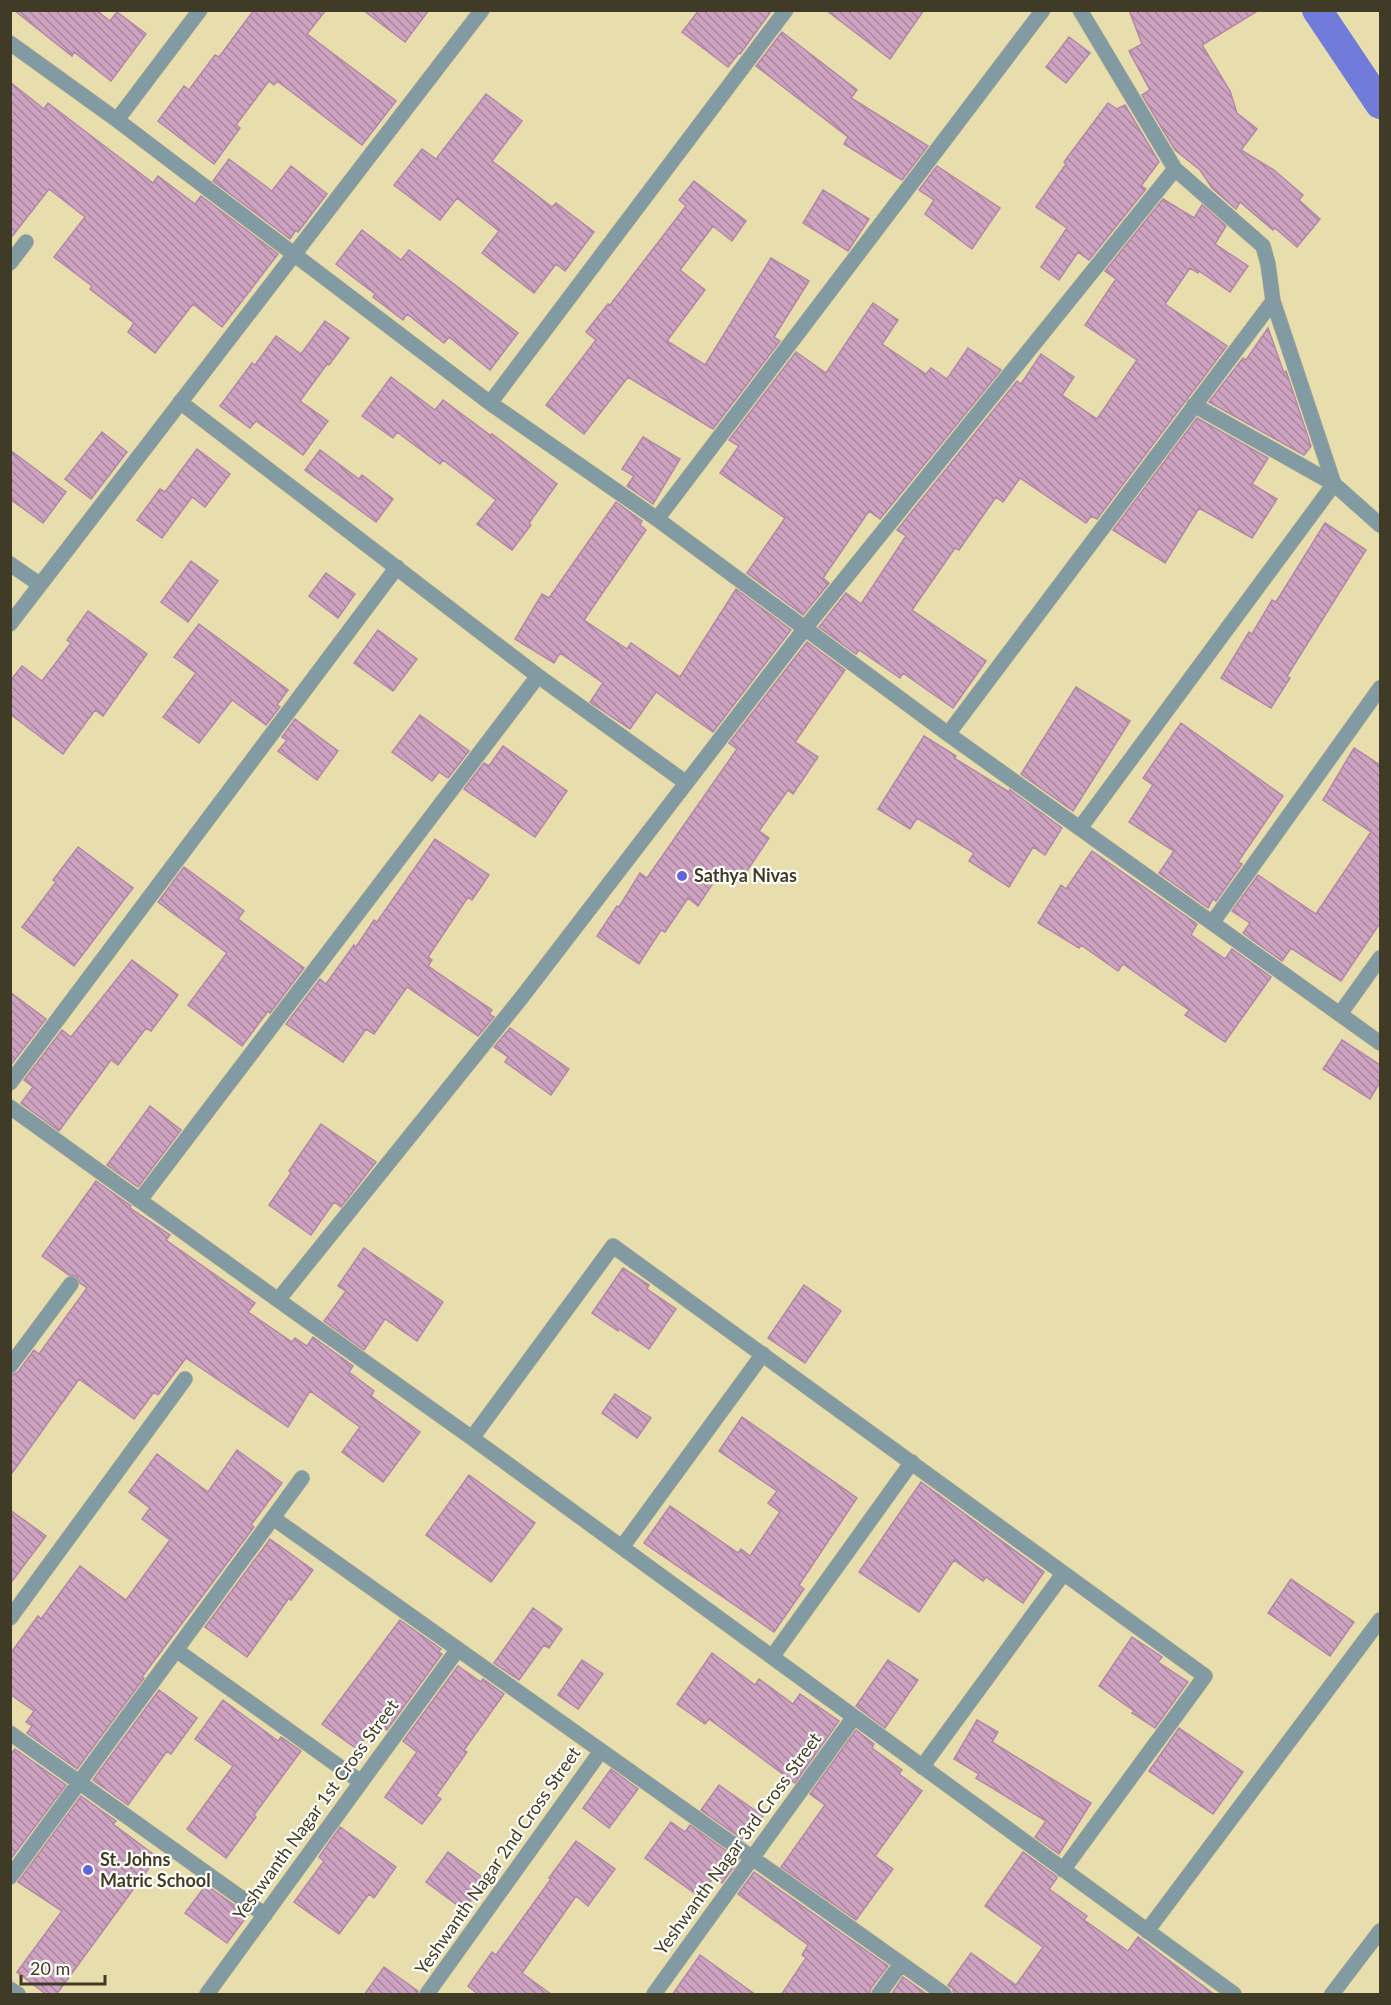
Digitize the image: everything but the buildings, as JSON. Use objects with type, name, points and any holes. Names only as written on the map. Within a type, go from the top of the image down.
[{"type":"street","points":[[117,120],[200,10]]},
{"type":"street","points":[[10,624],[482,10]]},
{"type":"street","points":[[490,403],[786,10]]},
{"type":"street","points":[[657,519],[1043,10]]},
{"type":"street","points":[[1080,10],[1174,169],[1263,246],[1273,301],[1334,484]]},
{"type":"street","points":[[10,43],[295,253],[490,403],[657,519],[948,734],[1380,1043]]},
{"type":"street","points":[[278,1300],[522,997],[806,627],[1174,169]]},
{"type":"street","points":[[10,263],[26,242]]},
{"type":"street","points":[[948,734],[1273,301]]},
{"type":"street","points":[[180,402],[538,676],[685,782]]},
{"type":"street","points":[[1194,405],[1334,484],[1380,525]]},
{"type":"street","points":[[1080,828],[1334,484]]},
{"type":"street","points":[[10,564],[39,584]]},
{"type":"street","points":[[10,1083],[397,567]]},
{"type":"street","points":[[140,1200],[538,676]]},
{"type":"street","points":[[1212,923],[1380,688]]},
{"type":"street","points":[[1340,1014],[1380,958]]},
{"type":"street","points":[[10,1107],[472,1438],[1234,1995]]},
{"type":"street","points":[[472,1438],[613,1246],[1205,1676],[1063,1870]]},
{"type":"street","points":[[10,1366],[71,1284]]},
{"type":"street","points":[[622,1547],[764,1354]]},
{"type":"street","points":[[10,1618],[185,1379]]},
{"type":"street","points":[[772,1657],[912,1462]]},
{"type":"street","points":[[10,1877],[302,1478]]},
{"type":"street","points":[[273,1518],[944,1995]]},
{"type":"street","points":[[922,1767],[1062,1574]]},
{"type":"street","points":[[1148,1931],[1380,1620]]},
{"type":"street","name":"Yeshwanth Nagar 1st Cross Street","points":[[207,1995],[458,1649]]},
{"type":"street","points":[[176,1650],[361,1782]]},
{"type":"street","name":"Yeshwanth Nagar 3rd Cross Street","points":[[654,1995],[854,1716]]},
{"type":"street","points":[[10,1733],[265,1915]]},
{"type":"street","name":"Yeshwanth Nagar 2nd Cross Street","points":[[427,1995],[601,1750]]},
{"type":"street","points":[[1332,1995],[1380,1931]]},
{"type":"street","points":[[879,1995],[901,1964]]},
{"type":"street","points":[[10,1989],[18,1995]]},
{"type":"waterway","points":[[1317,10],[1380,104]]},
{"type":"place","name":"Sathya Nivas","points":[[682,876]]},
{"type":"place","name":"St. Johns Matric School","points":[[88,1870]]}]
